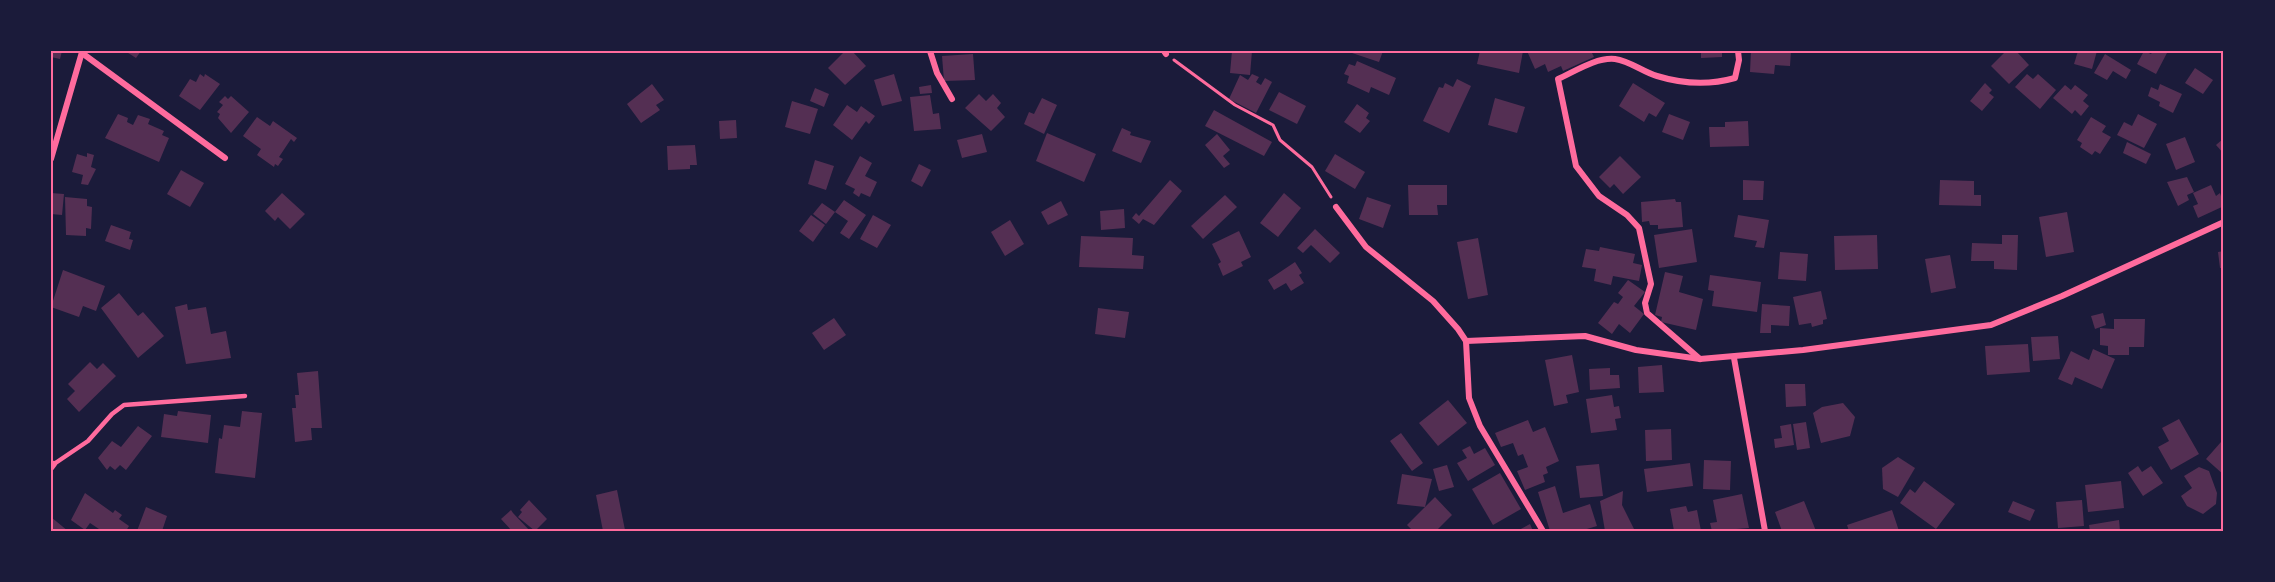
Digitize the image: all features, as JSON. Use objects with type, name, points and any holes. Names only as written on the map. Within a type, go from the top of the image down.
[{"type":"street","points":[[930,51],[937,73],[952,99]]},
{"type":"street","points":[[1614,59],[1616,51]]},
{"type":"street","points":[[1700,359],[1647,313],[1645,303],[1650,284],[1639,228],[1627,215],[1599,196],[1576,166],[1558,79],[1590,64],[1614,59],[1657,76],[1703,84],[1735,78],[1739,60],[1738,51]]},
{"type":"street","points":[[51,159],[82,52],[225,158]]},
{"type":"street","points":[[1336,207],[1366,247],[1433,301],[1458,328],[1466,341],[1469,398],[1493,451],[1543,531]]},
{"type":"street","points":[[1466,341],[1578,336],[1636,350],[1700,359],[1734,358],[1991,325],[2062,296],[2224,222]]},
{"type":"street","points":[[1734,358],[1765,531]]},
{"type":"lane","points":[[52,466],[88,441],[112,414],[124,405],[245,396]]},
{"type":"path","points":[[1165,53],[1235,105],[1273,125],[1280,140],[1312,167],[1336,207]]},
{"type":"building","points":[[51,51],[62,51],[60,59],[51,57]]},
{"type":"building","points":[[125,51],[141,51],[136,58]]},
{"type":"building","points":[[845,51],[852,51],[866,66],[845,85],[828,68]]},
{"type":"building","points":[[1232,51],[1252,51],[1250,75],[1230,73]]},
{"type":"building","points":[[1346,51],[1383,51],[1379,62]]},
{"type":"building","points":[[1480,51],[1523,51],[1519,73],[1477,64]]},
{"type":"building","points":[[1527,51],[1591,51],[1594,57],[1563,71],[1561,66],[1548,72],[1545,64],[1535,69]]},
{"type":"building","points":[[1701,51],[1722,51],[1722,57],[1701,58]]},
{"type":"building","points":[[1751,51],[1791,51],[1790,66],[1775,65],[1774,74],[1750,72]]},
{"type":"building","points":[[2006,51],[2016,51],[2029,65],[2009,84],[1991,66]]},
{"type":"building","points":[[2078,51],[2097,51],[2092,69],[2074,64]]},
{"type":"building","points":[[2144,51],[2151,54],[2153,51],[2168,51],[2156,74],[2137,64]]},
{"type":"building","points":[[973,54],[975,80],[944,81],[942,56]]},
{"type":"building","points":[[2105,54],[2131,70],[2126,79],[2113,71],[2107,80],[2094,73]]},
{"type":"building","points":[[1357,61],[1396,78],[1389,95],[1371,87],[1369,93],[1347,83],[1349,76],[1344,74],[1349,64],[1355,66]]},
{"type":"building","points":[[2195,68],[2213,80],[2203,94],[2185,83]]},
{"type":"building","points":[[200,74],[204,77],[205,74],[220,84],[200,110],[179,96],[190,79],[196,82]]},
{"type":"building","points":[[894,74],[902,101],[882,106],[874,80]]},
{"type":"building","points":[[1252,74],[1259,77],[1256,82],[1261,85],[1265,78],[1272,82],[1256,113],[1229,99],[1240,75],[1248,80]]},
{"type":"building","points":[[2027,74],[2033,79],[2038,74],[2056,90],[2040,109],[2015,87]]},
{"type":"building","points":[[1457,79],[1471,86],[1449,133],[1423,121],[1439,87],[1443,88],[1445,83],[1453,87]]},
{"type":"building","points":[[1633,83],[1665,103],[1656,117],[1649,113],[1644,122],[1619,106]]},
{"type":"building","points":[[1985,83],[1992,90],[1989,93],[1994,97],[1982,111],[1970,101]]},
{"type":"building","points":[[652,84],[664,100],[656,105],[660,110],[641,123],[627,104]]},
{"type":"building","points":[[2160,84],[2182,94],[2173,113],[2159,106],[2160,102],[2148,96],[2151,87],[2158,90]]},
{"type":"building","points":[[931,85],[932,93],[920,94],[919,87]]},
{"type":"building","points":[[2065,85],[2071,90],[2075,85],[2088,95],[2083,101],[2089,106],[2081,116],[2075,110],[2072,114],[2053,98]]},
{"type":"building","points":[[815,88],[829,94],[824,107],[810,101]]},
{"type":"building","points":[[1279,92],[1306,106],[1297,124],[1269,110]]},
{"type":"building","points":[[979,94],[986,101],[993,94],[1001,103],[997,108],[1005,117],[991,131],[965,108]]},
{"type":"building","points":[[930,95],[933,114],[939,113],[941,129],[914,131],[910,97]]},
{"type":"building","points":[[225,96],[228,99],[231,96],[249,112],[231,133],[218,118],[220,114],[217,112],[223,105],[219,102]]},
{"type":"building","points":[[1042,98],[1057,105],[1044,134],[1024,124],[1029,112],[1034,114]]},
{"type":"building","points":[[1495,98],[1525,107],[1517,133],[1488,125]]},
{"type":"building","points":[[792,101],[818,109],[810,134],[785,127]]},
{"type":"building","points":[[1357,104],[1369,113],[1366,118],[1370,121],[1360,133],[1344,122]]},
{"type":"building","points":[[847,105],[857,112],[861,106],[875,116],[869,124],[866,121],[852,140],[833,125]]},
{"type":"building","points":[[1214,110],[1272,142],[1264,156],[1205,126]]},
{"type":"building","points":[[118,114],[128,118],[127,122],[133,125],[138,115],[150,119],[148,124],[164,131],[162,135],[169,138],[159,162],[105,138]]},
{"type":"building","points":[[1669,114],[1690,122],[1683,140],[1662,132]]},
{"type":"building","points":[[2138,114],[2157,124],[2144,148],[2117,135],[2124,122],[2132,126]]},
{"type":"building","points":[[257,117],[270,126],[273,121],[297,138],[294,142],[291,139],[279,157],[283,159],[278,166],[275,164],[274,167],[257,155],[261,149],[243,136]]},
{"type":"building","points":[[2091,117],[2106,126],[2102,132],[2111,137],[2100,154],[2095,151],[2092,155],[2080,147],[2082,143],[2077,140]]},
{"type":"building","points":[[736,120],[737,138],[720,139],[719,121]]},
{"type":"building","points":[[1748,121],[1749,146],[1710,147],[1709,127],[1725,127],[1725,122]]},
{"type":"building","points":[[1122,128],[1131,132],[1130,135],[1151,141],[1141,163],[1112,151]]},
{"type":"building","points":[[1047,133],[1096,154],[1084,182],[1036,161]]},
{"type":"building","points":[[982,134],[987,152],[962,158],[957,140]]},
{"type":"building","points":[[1217,134],[1230,150],[1223,156],[1230,164],[1224,168],[1205,145]]},
{"type":"building","points":[[2185,137],[2195,162],[2176,170],[2166,144]]},
{"type":"building","points":[[2224,138],[2224,154],[2216,145]]},
{"type":"building","points":[[2127,142],[2151,154],[2146,164],[2123,153]]},
{"type":"building","points":[[695,145],[697,165],[690,165],[690,169],[668,170],[667,146]]},
{"type":"building","points":[[87,153],[94,155],[91,167],[96,169],[88,185],[81,184],[83,175],[72,172],[77,154],[87,157]]},
{"type":"building","points":[[1335,154],[1365,172],[1355,189],[1325,171]]},
{"type":"building","points":[[860,156],[872,163],[865,176],[877,182],[870,197],[861,193],[859,197],[853,193],[855,189],[845,184]]},
{"type":"building","points":[[1620,156],[1641,177],[1623,194],[1614,184],[1610,188],[1599,177]]},
{"type":"building","points":[[815,160],[834,166],[826,190],[808,184]]},
{"type":"building","points":[[919,164],[931,170],[922,187],[911,181]]},
{"type":"building","points":[[181,170],[204,183],[190,207],[167,194]]},
{"type":"building","points":[[2187,177],[2194,192],[2187,195],[2189,200],[2178,206],[2167,182]]},
{"type":"building","points":[[1170,180],[1182,191],[1154,225],[1143,219],[1139,224],[1132,218],[1136,213],[1139,216]]},
{"type":"building","points":[[1743,180],[1764,181],[1763,200],[1743,200]]},
{"type":"building","points":[[1940,180],[1974,181],[1974,195],[1981,195],[1981,206],[1939,205]]},
{"type":"building","points":[[1408,185],[1447,185],[1447,205],[1437,205],[1438,215],[1409,215]]},
{"type":"building","points":[[2211,185],[2216,196],[2220,193],[2224,206],[2198,218],[2193,206],[2198,204],[2193,193]]},
{"type":"building","points":[[51,193],[64,194],[62,215],[51,214]]},
{"type":"building","points":[[282,193],[305,214],[290,229],[278,217],[275,221],[265,211]]},
{"type":"building","points":[[1284,193],[1301,208],[1278,237],[1260,223]]},
{"type":"building","points":[[1225,195],[1237,207],[1203,239],[1191,226]]},
{"type":"building","points":[[65,197],[87,199],[87,206],[92,207],[91,229],[86,228],[86,236],[66,235]]},
{"type":"building","points":[[1367,197],[1391,205],[1383,228],[1359,219]]},
{"type":"building","points":[[1675,199],[1676,202],[1681,202],[1683,227],[1658,229],[1658,225],[1650,225],[1649,221],[1642,222],[1641,202]]},
{"type":"building","points":[[844,200],[866,215],[849,239],[840,233],[848,221],[835,212]]},
{"type":"building","points":[[1061,201],[1068,215],[1048,225],[1041,212]]},
{"type":"building","points":[[822,203],[835,212],[826,224],[813,214]]},
{"type":"building","points":[[1124,209],[1125,228],[1101,230],[1100,211]]},
{"type":"building","points":[[2067,212],[2074,252],[2046,257],[2039,217]]},
{"type":"building","points":[[811,215],[825,225],[813,242],[799,231]]},
{"type":"building","points":[[873,215],[891,225],[877,248],[860,239]]},
{"type":"building","points":[[1738,215],[1769,220],[1764,248],[1755,247],[1757,241],[1734,237]]},
{"type":"building","points":[[1010,220],[1024,244],[1005,256],[991,232]]},
{"type":"building","points":[[111,225],[131,232],[129,239],[133,240],[130,250],[105,241]]},
{"type":"building","points":[[1315,229],[1340,253],[1330,263],[1311,245],[1303,253],[1297,248]]},
{"type":"building","points":[[1692,229],[1697,262],[1659,268],[1654,235]]},
{"type":"building","points":[[1239,231],[1251,257],[1241,262],[1243,266],[1223,276],[1218,264],[1221,262],[1212,244]]},
{"type":"building","points":[[1877,235],[1878,269],[1835,270],[1834,236]]},
{"type":"building","points":[[2002,235],[2018,235],[2017,270],[1994,269],[1994,261],[1971,261],[1972,243],[2002,244]]},
{"type":"building","points":[[1081,236],[1133,238],[1132,255],[1144,256],[1143,269],[1079,267]]},
{"type":"building","points":[[1478,238],[1488,295],[1468,299],[1457,242]]},
{"type":"building","points":[[1600,247],[1635,254],[1633,263],[1642,265],[1639,281],[1613,276],[1611,285],[1594,281],[1596,269],[1582,267],[1586,249],[1599,251]]},
{"type":"building","points":[[2224,251],[2224,268],[2220,268],[2218,252]]},
{"type":"building","points":[[1780,252],[1808,254],[1806,281],[1778,279]]},
{"type":"building","points":[[1950,255],[1956,288],[1931,293],[1925,259]]},
{"type":"building","points":[[1295,262],[1302,273],[1299,275],[1304,283],[1291,291],[1286,283],[1274,290],[1268,280]]},
{"type":"building","points":[[63,270],[105,286],[96,311],[83,306],[79,317],[51,307]]},
{"type":"building","points":[[1665,272],[1683,276],[1679,292],[1703,299],[1696,330],[1661,322],[1662,317],[1655,315]]},
{"type":"building","points":[[1710,275],[1761,282],[1757,312],[1712,306],[1714,291],[1708,290]]},
{"type":"building","points":[[1628,280],[1645,292],[1634,306],[1644,314],[1630,333],[1619,324],[1612,334],[1598,323],[1614,302],[1618,304],[1623,297],[1618,293]]},
{"type":"building","points":[[1821,291],[1827,319],[1823,320],[1823,324],[1812,327],[1811,323],[1799,325],[1793,297]]},
{"type":"building","points":[[119,293],[138,316],[143,312],[164,336],[138,358],[101,308]]},
{"type":"building","points":[[187,304],[188,310],[206,307],[211,334],[226,331],[231,358],[186,364],[175,307]]},
{"type":"building","points":[[1762,304],[1790,306],[1789,326],[1771,325],[1771,333],[1760,333]]},
{"type":"building","points":[[1098,308],[1129,312],[1125,338],[1095,334]]},
{"type":"building","points":[[2103,313],[2106,325],[2095,329],[2091,316]]},
{"type":"building","points":[[834,318],[846,335],[824,350],[812,333]]},
{"type":"building","points":[[2114,319],[2145,319],[2144,347],[2129,347],[2129,355],[2108,355],[2108,346],[2100,345],[2100,328],[2114,329]]},
{"type":"building","points":[[2058,336],[2060,359],[2033,361],[2031,337]]},
{"type":"building","points":[[2028,344],[2030,372],[1987,375],[1985,346]]},
{"type":"building","points":[[2093,349],[2115,359],[2102,389],[2075,377],[2072,385],[2058,379],[2071,351],[2089,360]]},
{"type":"building","points":[[1572,355],[1579,392],[1566,395],[1568,403],[1554,406],[1545,360]]},
{"type":"building","points":[[90,362],[97,369],[103,363],[116,376],[79,412],[67,399],[75,391],[68,384]]},
{"type":"building","points":[[1662,365],[1664,392],[1639,393],[1638,367]]},
{"type":"building","points":[[1610,368],[1610,375],[1619,375],[1620,388],[1590,390],[1589,369]]},
{"type":"building","points":[[318,371],[322,428],[311,428],[312,440],[295,442],[292,408],[296,408],[295,395],[299,395],[297,373]]},
{"type":"building","points":[[1785,384],[1805,384],[1806,406],[1786,407]]},
{"type":"building","points":[[1612,395],[1614,407],[1619,406],[1621,418],[1615,419],[1617,430],[1591,433],[1586,399]]},
{"type":"building","points":[[1448,400],[1467,423],[1438,446],[1419,423]]},
{"type":"building","points":[[1843,403],[1855,417],[1850,436],[1821,443],[1813,413],[1822,407]]},
{"type":"building","points":[[178,411],[211,415],[208,443],[161,437],[164,414],[177,416]]},
{"type":"building","points":[[242,411],[262,413],[255,478],[215,473],[219,438],[222,439],[224,425],[240,427]]},
{"type":"building","points":[[2179,419],[2199,454],[2171,470],[2158,447],[2169,441],[2162,428]]},
{"type":"building","points":[[1528,420],[1533,432],[1545,427],[1559,461],[1546,467],[1548,473],[1543,475],[1545,482],[1525,490],[1517,471],[1528,467],[1523,454],[1518,456],[1513,443],[1501,447],[1495,433]]},
{"type":"building","points":[[1806,422],[1810,448],[1797,450],[1793,424]]},
{"type":"building","points":[[1791,424],[1794,445],[1775,448],[1774,439],[1782,438],[1780,426]]},
{"type":"building","points":[[138,426],[152,436],[126,470],[120,465],[115,470],[110,466],[107,470],[98,458],[112,441],[121,447]]},
{"type":"building","points":[[1671,429],[1672,460],[1646,461],[1645,430]]},
{"type":"building","points":[[1401,433],[1423,463],[1412,471],[1390,441]]},
{"type":"building","points":[[2221,442],[2224,444],[2224,475],[2206,459]]},
{"type":"building","points":[[1470,446],[1474,454],[1485,448],[1495,465],[1468,481],[1457,463],[1467,458],[1462,450]]},
{"type":"building","points":[[1898,457],[1915,468],[1898,497],[1883,489],[1882,468]]},
{"type":"building","points":[[1704,460],[1731,461],[1730,490],[1703,489]]},
{"type":"building","points":[[1690,463],[1693,486],[1647,492],[1644,469]]},
{"type":"building","points":[[1599,464],[1603,496],[1580,498],[1576,466]]},
{"type":"building","points":[[1447,465],[1454,487],[1439,491],[1433,469]]},
{"type":"building","points":[[2138,466],[2142,472],[2151,466],[2163,483],[2143,496],[2128,473]]},
{"type":"building","points":[[2199,467],[2209,471],[2217,493],[2216,504],[2203,514],[2187,506],[2181,496],[2192,488],[2184,476]]},
{"type":"building","points":[[1500,473],[1521,509],[1493,525],[1472,489]]},
{"type":"building","points":[[1402,474],[1432,479],[1425,507],[1397,504]]},
{"type":"building","points":[[1924,481],[1955,504],[1936,529],[1900,503],[1910,489],[1915,493]]},
{"type":"building","points":[[2121,481],[2124,508],[2088,512],[2085,485]]},
{"type":"building","points":[[1555,486],[1563,513],[1590,504],[1597,526],[1580,531],[1550,531],[1538,492]]},
{"type":"building","points":[[617,490],[625,530],[603,531],[596,495]]},
{"type":"building","points":[[1623,491],[1622,505],[1635,531],[1605,531],[1600,501]]},
{"type":"building","points":[[85,493],[113,513],[115,510],[122,515],[119,519],[129,526],[126,531],[102,531],[90,523],[85,530],[71,520]]},
{"type":"building","points":[[1742,494],[1749,528],[1712,531],[1710,523],[1717,522],[1713,500]]},
{"type":"building","points":[[1435,497],[1452,515],[1436,531],[1413,531],[1407,525]]},
{"type":"building","points":[[529,500],[547,519],[535,531],[518,517],[522,512],[520,510]]},
{"type":"building","points":[[2082,500],[2084,526],[2058,528],[2056,502]]},
{"type":"building","points":[[1804,501],[1816,531],[1782,531],[1775,512]]},
{"type":"building","points":[[2013,501],[2035,510],[2030,521],[2008,512]]},
{"type":"building","points":[[1686,506],[1688,512],[1697,510],[1701,531],[1674,531],[1670,509]]},
{"type":"building","points":[[146,507],[167,516],[162,531],[137,531]]},
{"type":"building","points":[[511,510],[530,531],[512,531],[501,519]]},
{"type":"building","points":[[1892,510],[1899,531],[1849,531],[1847,525]]},
{"type":"building","points":[[51,517],[68,531],[51,531]]},
{"type":"building","points":[[2119,520],[2120,531],[2090,531],[2089,525]]},
{"type":"building","points":[[1530,524],[1533,531],[1517,531]]}]
